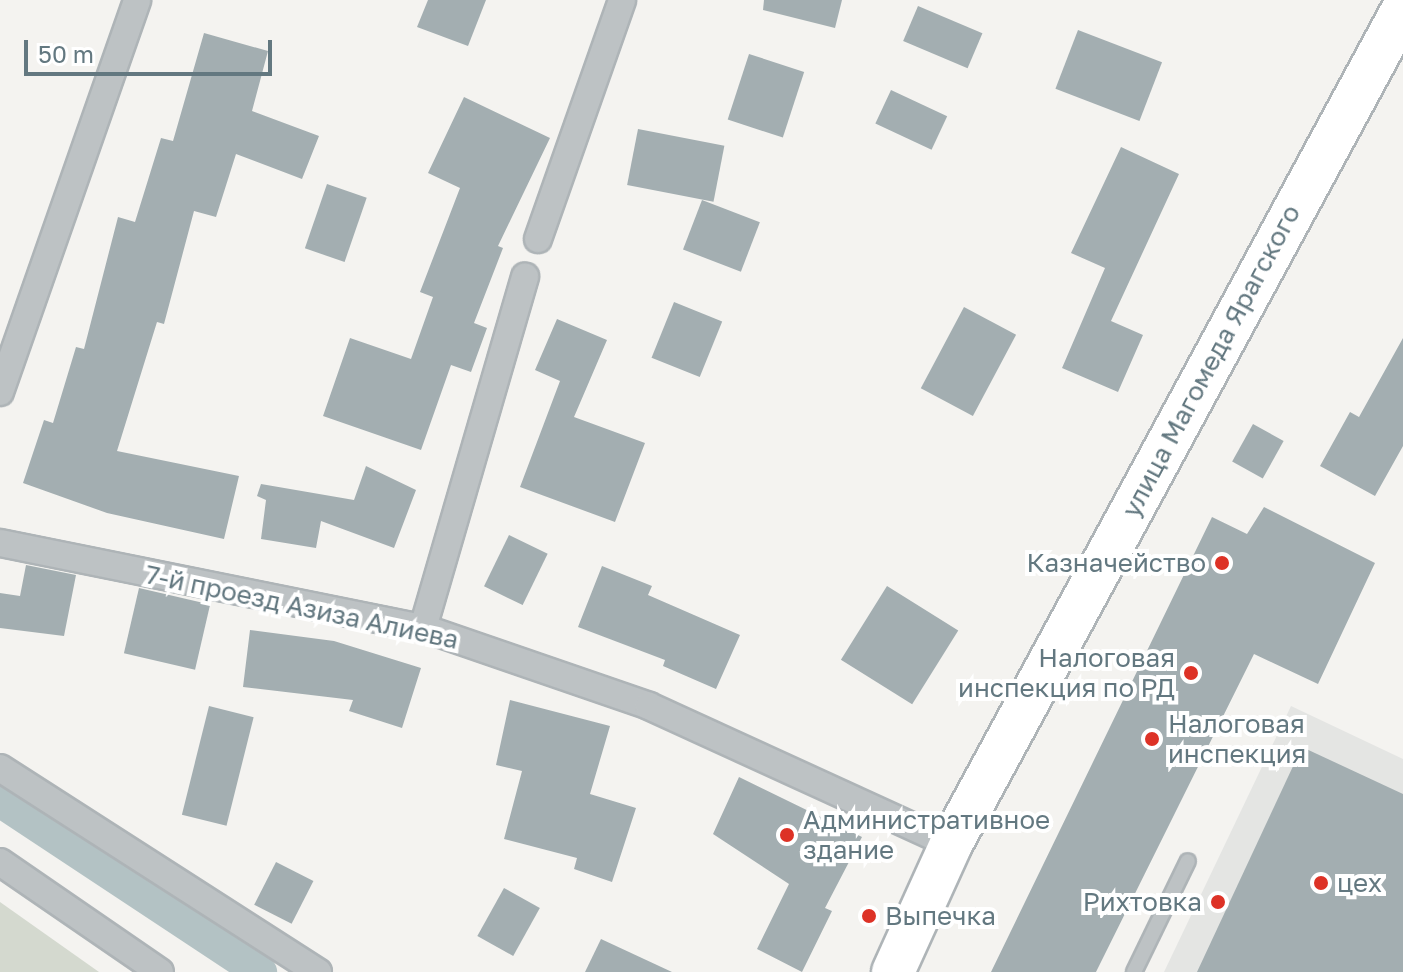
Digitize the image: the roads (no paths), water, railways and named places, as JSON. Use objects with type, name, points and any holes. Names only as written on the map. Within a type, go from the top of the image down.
[{"type":"main road","name":"улица Магомеда Ярагского","points":[[893,972],[951,844],[1403,9]]},
{"type":"street","points":[[0,392],[137,0]]},
{"type":"street","points":[[538,239],[622,0]]},
{"type":"street","points":[[423,628],[525,277]]},
{"type":"street","name":"7-й проезд Азиза Алиева","points":[[0,543],[423,628],[649,706],[951,844]]},
{"type":"street","points":[[0,768],[318,972]]},
{"type":"street","points":[[0,862],[160,972]]},
{"type":"lane","points":[[1134,972],[1188,861]]},
{"type":"waterway","points":[[0,800],[260,972]]},
{"type":"place","name":"Казначейство","points":[[1222,563]]},
{"type":"place","name":"Налоговая инспекция по РД","points":[[1191,673]]},
{"type":"place","name":"Налоговая инспекция","points":[[1152,739]]},
{"type":"place","name":"Административное здание","points":[[787,835]]},
{"type":"place","name":"цех","points":[[1321,883]]},
{"type":"place","name":"Рихтовка","points":[[1218,902]]},
{"type":"place","name":"Выпечка","points":[[869,916]]}]
